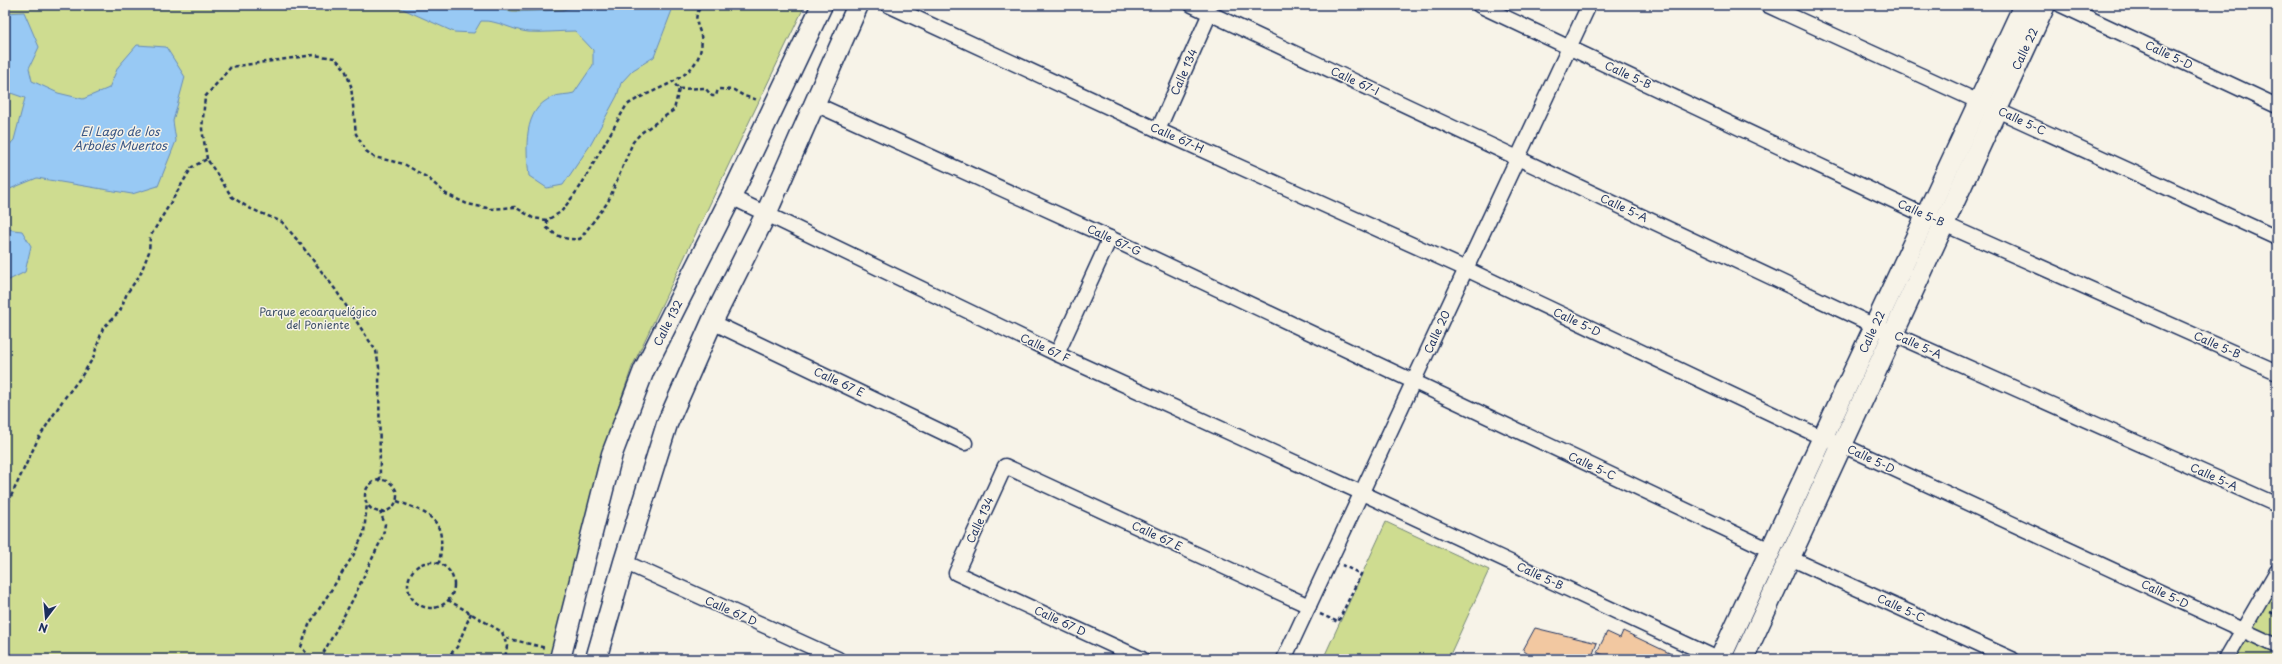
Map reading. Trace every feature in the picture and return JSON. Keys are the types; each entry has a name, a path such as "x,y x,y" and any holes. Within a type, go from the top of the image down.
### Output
{"street":[{"name":"Calle 132","path":"561,655 615,447 644,370 731,197 822,5"},
{"path":"596,659 624,562 667,424 712,322 766,214 813,103 858,5"},
{"name":"Calle 67-H","path":"888,5 1158,130 1466,269"},
{"name":"Calle 67-I","path":"1192,5 1518,158"},
{"name":"Calle 5-B","path":"1480,5 1926,216 2277,372"},
{"name":"Calle 20","path":"1284,659 1314,610 1362,493 1589,5"},
{"name":"Calle 5-C","path":"1767,5 2277,238"},
{"name":"Calle 22","path":"1719,659 2024,5"},
{"name":"Calle 22","path":"1743,659 2045,5"},
{"name":"Calle 5-D","path":"2061,5 2277,106"},
{"name":"Calle 134","path":"1158,130 1210,13"},
{"name":"Calle 67-G","path":"813,103 1110,238 1414,381"},
{"name":"Calle 5-A","path":"1518,158 1875,326 2277,505"},
{"name":"Calle 67 F","path":"731,197 1057,354 1362,493"},
{"path":"1057,354 1110,238"},
{"name":"Calle 5-D","path":"1466,269 1822,438 1842,445 2277,646"},
{"name":"Calle 67 E","path":"712,322 966,443"},
{"name":"Calle 5-C","path":"1414,381 1770,550"},
{"name":"Calle 134","path":"956,573 1005,466"},
{"name":"Calle 67 E","path":"1005,466 1314,610"},
{"name":"Calle 5-B","path":"1362,493 1719,659"},
{"name":"Calle 5-C","path":"1790,558 2012,659"},
{"name":"Calle 67 D","path":"624,562 838,659"},
{"path":"2226,659 2277,571"},
{"name":"Calle 67 D","path":"956,573 1142,659"}],"path":[{"path":"380,480 379,367 376,351 335,289 282,222 249,208 232,197 208,159 202,129 205,97 231,67 314,55 334,58 345,69 351,86 356,134 366,151 374,157 404,164 428,178 446,194 467,204 492,209 515,207 533,218 547,220 560,212 580,187 626,106 635,99 673,82 684,75 697,58 701,48 700,30 695,20 697,12 702,5"},
{"path":"673,82 679,89"},
{"path":"679,89 704,88 712,96 716,96 718,89 734,90 744,96 756,99"},
{"path":"547,220 547,228 564,240 580,239 608,202 634,142 641,133 674,110 679,89"},
{"path":"5,509 38,439 63,400 82,378 93,358 103,328 120,311 127,293 140,274 149,252 150,237 192,167 208,159"},
{"path":"367,503 370,508 380,512 390,509 396,501 397,491 394,486 385,480 375,481 367,488 364,533 354,554 309,625 301,647 309,656 319,659 352,601 383,536 385,524 380,512"},
{"path":"396,501 417,509 433,519 440,529 443,542 439,563"},
{"path":"424,563 439,563 451,572 454,579 454,587 448,600 435,607 427,607 420,604 410,593 408,586 412,572 424,563"},
{"path":"1314,610 1338,622 1360,574 1342,565"},
{"path":"448,600 502,632 506,638 505,659"},
{"path":"446,659 457,647 471,613"},
{"path":"506,638 561,655"},
{"path":"383,659 392,657 399,659"}],"green space":[{"name":"Parque ecoarquelógico del Poniente","path":"5,5 805,5 632,367 615,417 552,659 5,659"},
{"path":"1386,522 1489,570 1448,659 1323,659"},
{"path":"2277,580 2277,659 2235,659"}],"water":[{"path":"394,5 488,5 511,12 563,10 578,5 674,5 654,57 633,70 621,83 617,96 591,144 563,185 547,188 529,176 527,142 531,120 543,103 555,96 574,93 593,65 593,50 575,31 528,32 493,22 481,21 474,33 454,32"},
{"name":"El Lago de los Arboles Muertos","path":"24,12 39,47 29,68 32,81 58,93 83,99 109,88 118,67 137,45 166,47 185,77 173,121 176,141 158,186 132,194 37,178 5,191 5,150 14,140 25,98 5,91 5,13"},
{"path":"5,229 22,231 31,246 25,272 5,282"}],"building":[{"path":"1535,628 1597,643 1591,659 1534,659 1523,650"},
{"path":"1623,631 1682,659 1611,659 1597,652 1607,632 1620,638"}]}
